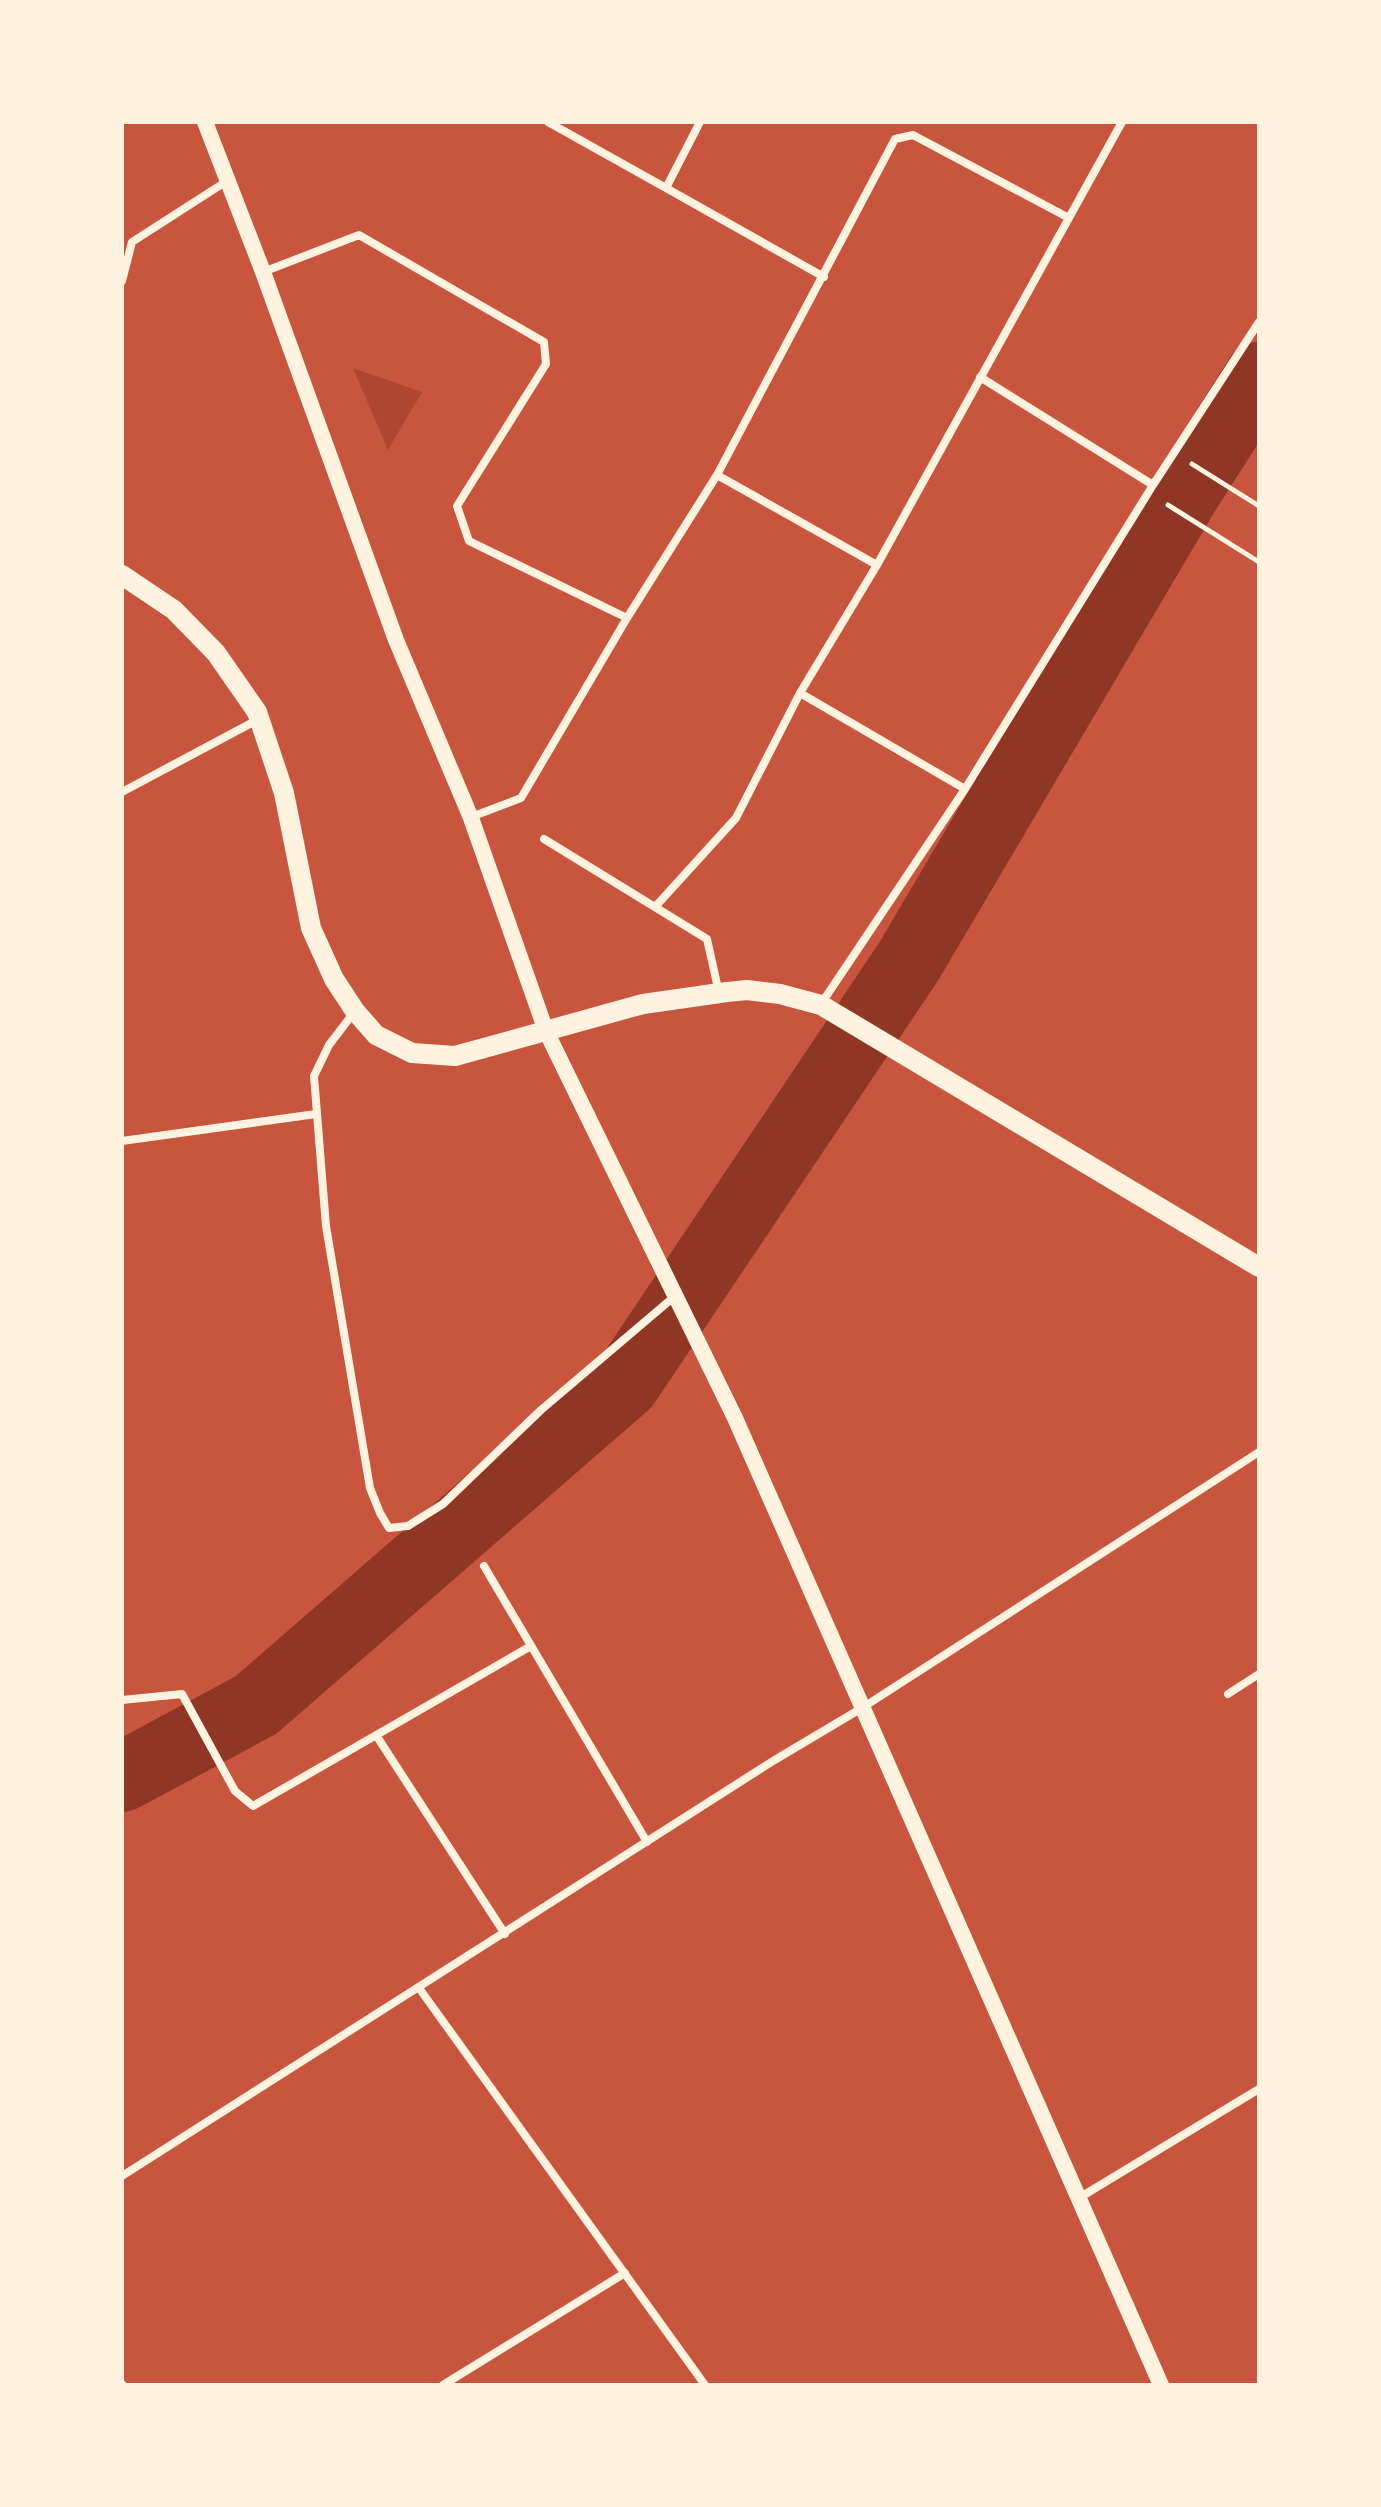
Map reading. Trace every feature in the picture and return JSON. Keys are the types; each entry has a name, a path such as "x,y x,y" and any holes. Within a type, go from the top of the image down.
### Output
{"main road":[{"path":"205,122 263,272 396,640 471,818 546,1031 735,1418 1161,2385"},
{"path":"122,575 174,610 216,653 257,712 284,793 311,928 334,979 376,1035 412,1053 455,1056 643,1004 747,990 780,994 821,1005 1259,1267"}],"street":[{"path":"548,122 824,277"},
{"path":"666,188 700,122"},
{"path":"655,907 736,818 800,693 877,565 1122,122"},
{"path":"471,818 521,798 627,618 717,475 895,139 913,135 1069,218"},
{"path":"122,281 132,242 227,181"},
{"path":"263,272 359,235 544,342 546,364 457,506 469,541 627,618"},
{"path":"821,1005 965,789 1151,489 1259,322"},
{"path":"980,377 1151,489"},
{"path":"717,475 877,565"},
{"path":"800,693 965,789"},
{"path":"122,792 260,719"},
{"path":"544,839 707,939 719,993"},
{"path":"355,1011 329,1045 314,1076 316,1114 326,1226 370,1488 389,1528 408,1526 443,1504 541,1410 617,1348 675,1295"},
{"path":"122,1141 316,1114"},
{"path":"122,2176 862,1708 1259,1452"},
{"path":"484,1566 647,1842"},
{"path":"122,1700 182,1694 235,1791 253,1806 531,1646"},
{"path":"1228,1694 1259,1674"},
{"path":"376,1735 505,1934"},
{"path":"419,1988 705,2385"},
{"path":"1078,2198 1259,2089"},
{"path":"443,2385 625,2273"}],"path":[{"path":"1174,453 1259,506"},
{"path":"1151,489 1259,562"}],"shaded area":[{"path":"353,368 422,392 388,450"}],"waterway":[{"path":"122,1777 256,1705 625,1384 909,961 1185,493 1259,377"}]}
